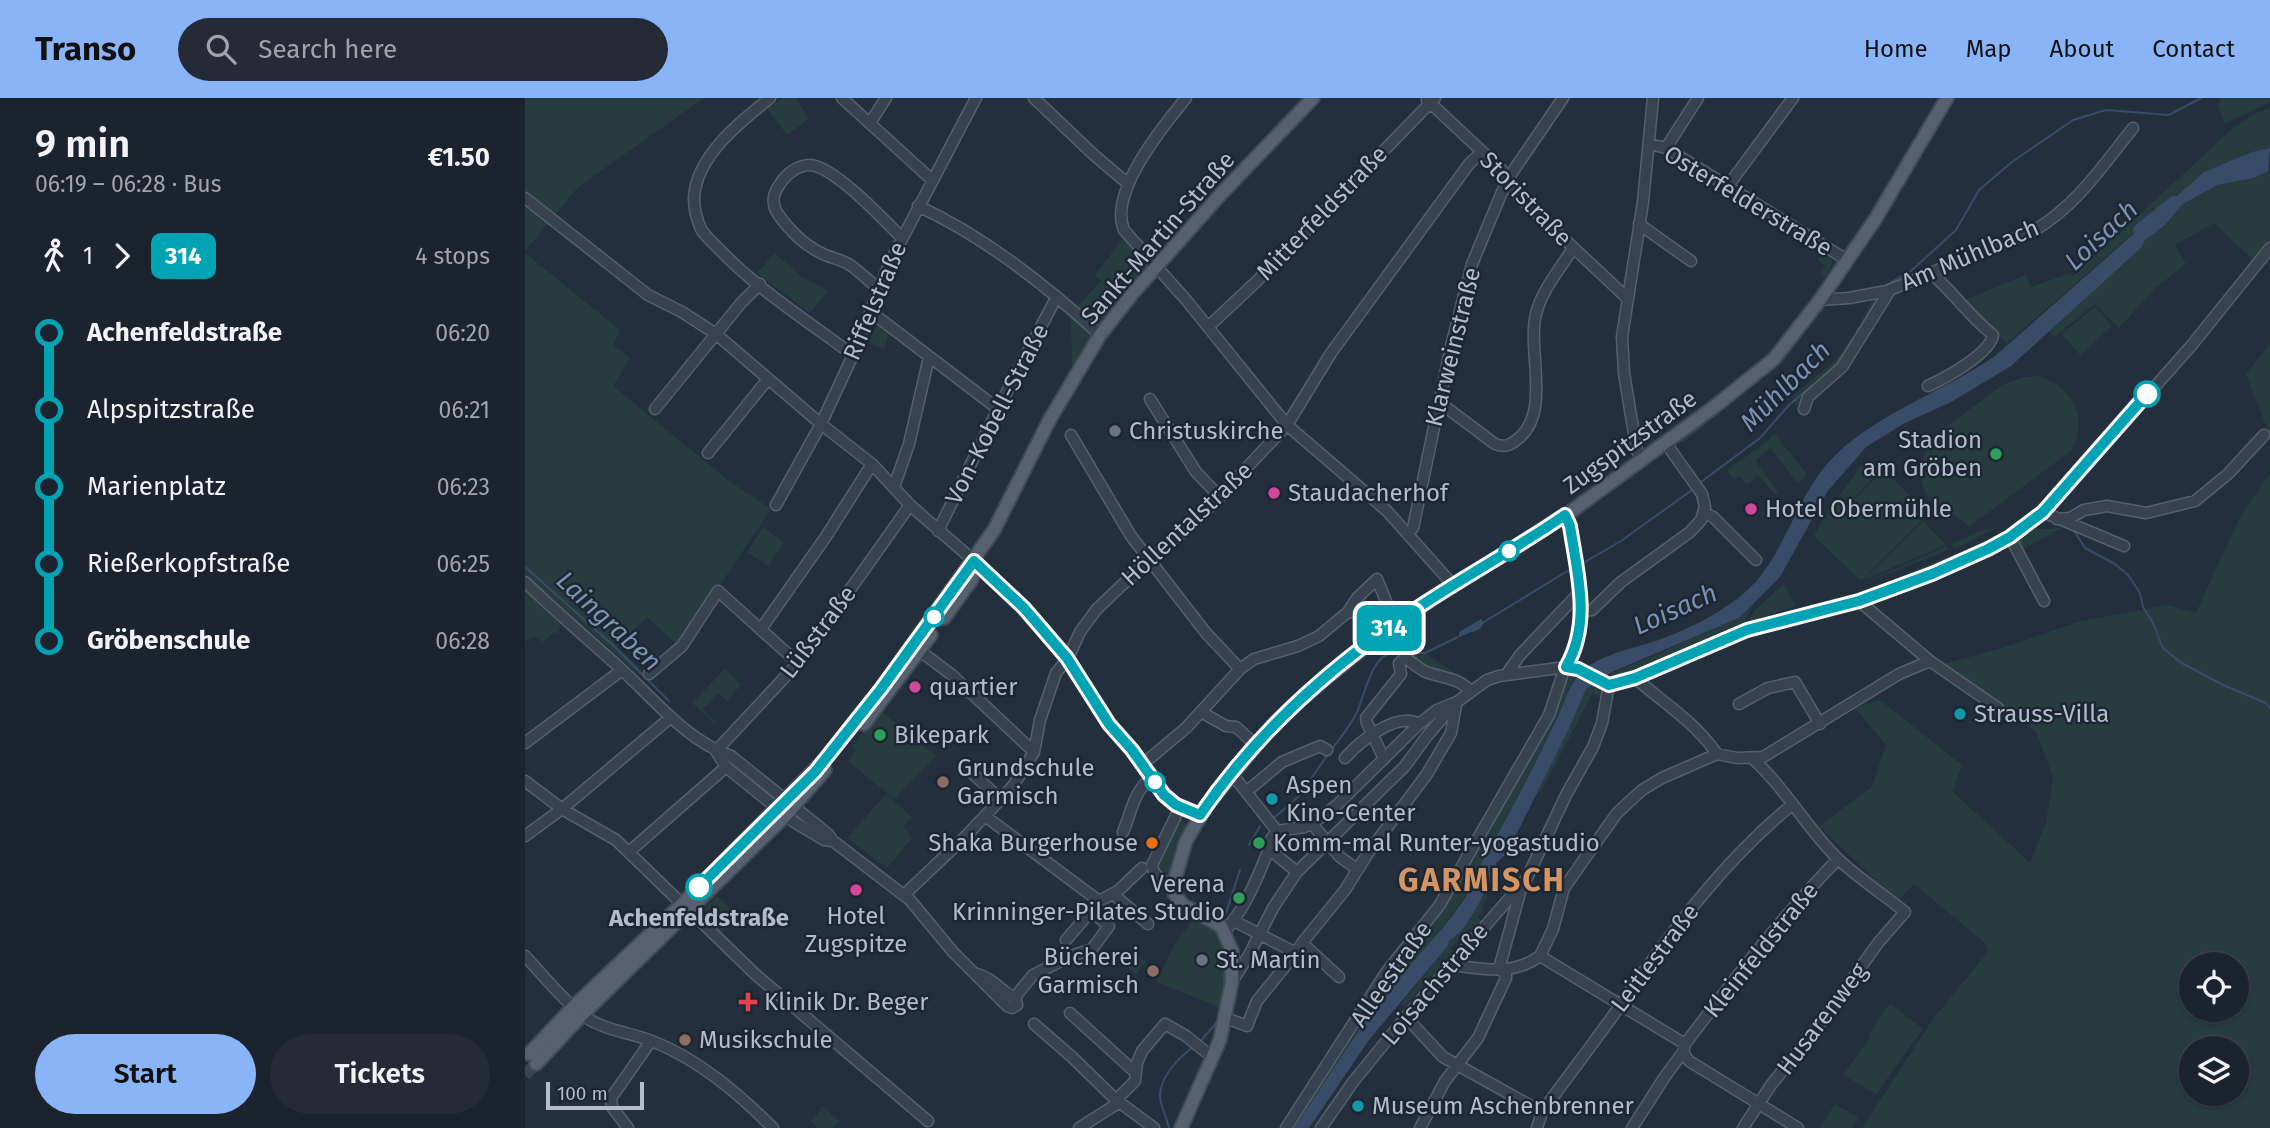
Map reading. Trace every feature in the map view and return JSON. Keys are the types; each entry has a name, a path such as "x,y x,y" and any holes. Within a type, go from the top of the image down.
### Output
{"main road":[{"name":"Sankt-Martin-Straße","path":"533,1059 578,1011 786,808 916,648 978,564 1050,419 1100,335 1156,266 1313,98"},
{"name":"Zugspitzstraße","path":"1174,885 1186,841 1200,815 1256,745 1300,699 1396,623 1565,515 1769,364 1820,300 1877,218 1947,98"},
{"path":"1174,885 1177,900 1217,924 1232,951 1232,981 1226,1018 1213,1058 1181,1128"}],"street":[{"path":"770,98 726,136 716,149 698,181 694,198 696,213 702,230 734,264 853,355"},
{"path":"842,98 932,180"},
{"path":"870,123 886,98"},
{"name":"Riffelstraße","path":"776,505 821,424 902,238 976,98"},
{"path":"1034,98 1127,183"},
{"path":"1186,98 1154,140 1127,183 1121,224 1287,425 1387,511 1453,585"},
{"name":"Klarweinstraße","path":"1408,533 1413,528 1464,291 1507,180 1563,98"},
{"path":"1643,459 1637,451 1624,373 1622,337 1639,224 1653,98"},
{"path":"1666,148 1698,98"},
{"path":"1727,187 1793,98"},
{"name":"Storistraße","path":"1430,100 1502,170 1511,189 1627,298"},
{"name":"Mitterfeldstraße","path":"1208,327 1257,281 1430,100"},
{"name":"Am Mühlbach","path":"1820,300 1849,298 1888,290 2035,230 2072,203 2133,128"},
{"name":"Osterfelderstraße","path":"1649,144 1666,148 1847,260"},
{"name":"Höllentalstraße","path":"904,895 1013,786 1034,752 1056,673 1096,610 1220,497 1287,425 1331,353 1375,291 1469,164 1482,152"},
{"path":"879,289 850,264 820,253 795,235 773,205 778,187 786,175 798,168 810,165 819,168 846,184 902,238"},
{"path":"525,198 648,295 682,312 716,334 872,464 910,505 1024,608 1067,658 1109,724 1143,764 1164,795 1180,807 1200,815"},
{"path":"918,206 972,234 1100,335"},
{"path":"1639,224 1691,261"},
{"path":"1232,981 1273,908 1297,872 1405,766 1427,736 1470,691 1486,680 1506,675 1566,667 1578,669 1609,685 1635,678 1747,630 1859,601 1957,564 2010,537 2043,512 2191,346 2270,247"},
{"path":"1439,402 1502,447 1523,435 1531,422 1535,406 1536,313 1573,248"},
{"path":"1929,386 1971,360 1989,345 1993,335 1979,324 1932,274"},
{"path":"655,409 760,284"},
{"name":"Am Mühlbach","path":"1804,409 1808,397 1842,367 1888,290"},
{"name":"Von-Kobell-Straße","path":"938,531 1056,298"},
{"path":"871,312 998,409"},
{"path":"894,487 909,444 929,357"},
{"path":"708,453 768,379"},
{"path":"1150,399 1196,472 1220,497"},
{"path":"1071,435 1101,487 1150,561 1206,633 1240,668"},
{"path":"2057,519 2070,518 2084,510 2107,506 2146,513 2195,501 2228,474 2264,435"},
{"path":"1565,515 1570,526 1583,611 1592,611 1621,582 1697,526 1704,513 1704,500 1697,486 1665,442"},
{"path":"761,629 825,538 872,464"},
{"name":"Lüßstraße","path":"716,751 798,663 910,505"},
{"path":"2043,512 2124,546"},
{"path":"1704,513 1713,517 1756,560"},
{"path":"2010,537 2043,601"},
{"path":"1143,764 1186,729 1240,668 1254,659 1298,646 1319,636 1348,611 1377,579 1396,623"},
{"path":"525,582 622,670 670,718 716,751 731,756 824,840 833,841 904,895 953,952 1007,1006 1016,1006 1015,997 1028,979 1071,956 1092,949 1108,930 1107,923 1091,911"},
{"path":"649,674 682,646 718,591 798,663"},
{"path":"1506,675 1520,655 1580,592"},
{"path":"1859,601 1930,661 1998,708"},
{"path":"1348,611 1359,612 1388,606"},
{"name":"Alleestraße","path":"1286,1128 1387,971 1439,906 1549,715 1566,667 1574,654 1583,611"},
{"path":"916,648 951,675 1034,752"},
{"path":"1384,759 1366,718 1401,674 1399,663 1405,658 1423,670 1456,680 1470,691"},
{"path":"1452,965 1474,969 1518,968 1540,956 1553,929 1564,888 1617,813 1642,790 1662,778 1717,754 1737,758 1763,757 1899,674 1930,661"},
{"path":"525,743 622,670"},
{"path":"1635,678 1697,727 1717,754"},
{"path":"1739,704 1768,688 1795,682 1820,724"},
{"name":"Loisachstraße","path":"1321,1128 1353,1082 1406,1017 1522,884 1536,862 1566,795 1593,747 1602,723 1609,685"},
{"path":"1232,774 1271,823 1304,827 1337,805 1419,724 1437,710 1457,702"},
{"path":"1226,1018 1247,1027 1257,1001 1345,890 1357,869 1427,774 1451,733 1457,702"},
{"path":"1201,712 1226,726 1235,727 1256,745"},
{"path":"525,836 562,809 670,718"},
{"path":"1345,758 1357,744 1373,734 1406,720 1419,724"},
{"path":"1246,792 1282,762 1320,746 1327,750"},
{"path":"716,751 726,767 786,808"},
{"path":"1753,759 1838,859"},
{"path":"630,851 726,767"},
{"path":"973,774 999,801"},
{"path":"1123,832 1136,794 1153,779"},
{"path":"525,781 562,809 606,833 630,851 755,974 928,1121"},
{"name":"Leitlestraße","path":"1537,1128 1542,1112 1621,1005 1669,934 1722,870 1749,842 1793,804"},
{"path":"1174,885 1163,882 1154,873 1152,865 1180,807"},
{"path":"985,816 1099,901"},
{"path":"1234,921 1254,887 1269,849 1271,823"},
{"path":"1312,824 1340,857 1357,869"},
{"path":"1269,849 1297,872"},
{"name":"Husarenweg","path":"1743,1128 1878,943 1905,912 1838,859"},
{"name":"Kleinfeldstraße","path":"1632,1128 1684,1048 1748,961 1838,859"},
{"path":"1066,940 1099,901 1112,894 1142,868"},
{"path":"1499,969 1522,884"},
{"path":"1112,894 1148,924"},
{"path":"1217,924 1234,921 1299,948 1339,978"},
{"path":"1540,956 1621,1005 1684,1048 1689,1061 1798,1128"},
{"path":"525,957 578,1011 606,1026 651,1041 685,1058 725,1083 773,1128"},
{"path":"1420,1128 1445,1081 1478,1038 1506,980 1506,974 1499,969"},
{"path":"1070,1013 1136,1073"},
{"path":"1406,1017 1443,1056 1542,1112"},
{"path":"1034,1024 1118,1101 1154,1128"},
{"path":"1079,1128 1118,1101 1135,1080 1142,1051 1165,1024 1197,1044 1213,1058"},
{"path":"628,1128 612,1107 611,1098 651,1041"}],"green space":[{"path":"525,98 704,98 578,187 525,251"},
{"path":"784,98 796,98 809,119 787,135 767,108"},
{"path":"2221,98 2270,98 2270,102 2225,124 2218,106"},
{"path":"2270,108 2270,148 2252,152 2204,172 2007,343 1983,322 1965,300 2025,275 2031,287 2070,273 2073,276 2231,130 2257,112"},
{"path":"2270,168 2270,241 2254,261 2214,223 2175,245 2186,264 2154,289 2119,328 2095,304 2054,337 2049,331 2143,246 2144,241 2164,226 2183,204 2217,185 2254,178"},
{"path":"1125,236 1151,263 1098,330 1076,308 1101,281 1095,275"},
{"path":"1823,252 1832,260 1831,268 1825,277 1820,274 1825,266 1817,260"},
{"path":"525,253 620,330 613,345 630,358 613,386 729,481 771,509 679,646 647,617 617,647 645,673 642,677 561,605 641,680 638,683 525,579"},
{"path":"775,253 801,276 828,291 810,313 757,273"},
{"path":"1873,298 1884,298 1846,358 1796,406 1791,397 1836,360 1859,326"},
{"path":"2095,306 2112,326 2080,355 2062,334"},
{"path":"1071,314 1096,334 1072,372"},
{"path":"881,324 890,330 884,349 868,342 877,325"},
{"path":"2270,344 2270,436 2246,374"},
{"name":"Stadion am Gröben","path":"2040,376 2061,388 2075,406 2078,427 2071,451 1969,527 1934,504 1924,490 1921,474 1927,450 1923,444 2004,384 2024,377"},
{"path":"1732,403 1683,443 1680,441"},
{"path":"1774,433 1807,474 1798,484 1771,448 1755,460 1778,492 1775,494 1758,475 1747,485 1739,476 1734,479 1727,470 1768,441"},
{"path":"1862,465 1872,472 1883,468 1822,532 1884,470 1928,514 1861,581 1814,536 1827,512"},
{"path":"2270,473 2270,1128 1862,1128 1933,1019 1988,952 1985,943 1914,884 1897,901 1819,826 1872,787 1886,745 1855,708 1880,700 1962,765 1952,791 2030,863 2046,822 2053,777 2036,732 1943,664 2002,648 2081,621 2168,605 2196,613 2239,519"},
{"path":"1923,521 1946,545 1863,580"},
{"path":"763,527 784,542 768,566 747,552"},
{"path":"1996,528 1954,549 1951,544 1985,529"},
{"path":"2061,528 2024,549 2017,540 2034,529"},
{"path":"1947,546 1948,550 1859,585"},
{"path":"1951,555 1952,558 1883,585 1883,584"},
{"path":"1784,584 1795,606 1749,622 1754,611"},
{"path":"525,591 561,625 558,633 555,632 542,642 534,636 525,642"},
{"path":"1756,601 1743,624 1724,630 1632,674 1609,675 1739,618"},
{"path":"1410,626 1418,641 1386,650 1383,646 1372,647"},
{"path":"1409,651 1415,654 1425,653 1456,674 1452,678 1426,669 1407,655"},
{"path":"725,669 741,685 727,701 718,693 703,709 715,724 692,703"},
{"path":"1569,674 1577,676 1570,685 1559,714 1470,890 1424,952 1387,995 1382,990 1383,984 1440,910 1487,837 1542,737"},
{"path":"1594,685 1602,692 1604,700 1592,694 1541,792 1538,791 1586,689"},
{"path":"881,711 936,756 894,799 848,761 856,750 852,746"},
{"path":"886,794 912,817 903,827 912,838 887,868 847,838"},
{"path":"1180,819 1185,825 1170,877 1154,868"},
{"path":"1484,894 1488,896 1478,918 1483,923 1475,931 1470,928 1450,949 1457,954 1438,975 1431,975 1405,1006 1401,1004 1450,940 1456,937"},
{"path":"717,896 738,916 721,934 700,913"},
{"path":"1193,920 1216,931 1223,939 1225,968 1219,1007 1156,982 1175,943"},
{"path":"1135,954 1146,962 1136,975 1127,967"},
{"path":"1379,994 1384,998 1294,1128 1288,1128"},
{"path":"1890,1003 1923,1029 1876,1094 1843,1075 1871,1036 1869,1034"},
{"path":"1835,1104 1858,1117 1852,1128 1820,1128"},
{"path":"822,1106 839,1121 832,1128 818,1128 811,1121 821,1110 828,1116 820,1108"}],"water":[{"path":"2270,148 2268,171 2254,178 2217,185 2183,204 2164,226 2144,241 2143,246 2011,366 1951,402 1903,424 1866,447 1827,492 1780,577 1739,618 1612,672 1586,689 1520,827 1504,856 1496,863 1496,869 1464,928 1450,940 1369,1040 1309,1128 1294,1128 1369,1018 1447,923 1468,893 1479,867 1541,752 1569,689 1578,676 1596,661 1685,630 1737,599 1753,585 1765,569 1815,480 1844,447 1885,418 1995,356 2204,172 2252,152"},
{"path":"1481,619 1484,623 1480,629 1459,637 1459,632"}],"waterway":[{"name":"Mühlbach","path":"1883,287 1912,270 1956,230 1979,190 2012,162 2073,120 2106,110 2169,115 2201,98"},
{"name":"Loisach","path":"2139,230 2174,202"},
{"name":"Mühlbach","path":"1857,335 1877,299"},
{"name":"Mühlbach","path":"1701,482 1760,438 1789,405 1836,366 1844,354"},
{"name":"Mühlbach","path":"1583,563 1621,541 1692,490"},
{"path":"2073,529 2085,548 2115,564 2128,575 2140,593 2143,607 2163,648 2180,662 2223,685 2266,703 2270,708"},
{"name":"Laingraben","path":"525,567 615,647 669,701"},
{"name":"Mühlbach","path":"1484,622 1569,570"},
{"name":"Mühlbach","path":"1404,649 1425,653 1458,637"},
{"name":"Mühlbach","path":"1332,749 1355,717 1377,664 1383,657 1403,649"},
{"name":"Mühlbach","path":"1275,817 1298,797 1329,753"},
{"name":"Mühlbach","path":"1249,845 1260,826"},
{"name":"Mühlbach","path":"1226,913 1240,870"},
{"name":"Mühlbach","path":"1224,988 1225,954"},
{"name":"Mühlbach","path":"1199,1043 1218,1021"},
{"name":"Mühlbach","path":"1169,1128 1160,1100 1163,1081 1194,1046"}],"tunnel":[{"path":"525,1075 536,1064"}],"bus line":[{"name":"314","path":"699,887 815,772 881,689 974,561 1024,608 1067,658 1109,724 1143,764 1164,795 1176,805 1200,815 1266,732 1324,680 1423,604 1565,515 1570,526 1583,611 1574,654 1566,667 1578,669 1609,685 1635,678 1747,630 1859,601 1932,574 1988,549 2010,537 2043,512 2147,394"}],"place":[{"name":"Christuskirche","path":"1115,431"},
{"name":"Stadion am Gröben","path":"1996,454"},
{"name":"Staudacherhof","path":"1274,493"},
{"name":"Hotel Obermühle","path":"1751,509"},
{"name":"quartier","path":"915,687"},
{"name":"Strauss-Villa","path":"1960,714"},
{"name":"Bikepark","path":"880,735"},
{"name":"Grundschule Garmisch","path":"943,782"},
{"name":"Aspen Kino-Center","path":"1272,799"},
{"name":"Shaka Burgerhouse","path":"1152,843"},
{"name":"Komm-mal Runter-yogastudio","path":"1259,843"},
{"name":"Achenfeldstraße","path":"699,887"},
{"name":"Hotel Zugspitze","path":"856,890"},
{"name":"Verena Krinninger-Pilates Studio","path":"1239,898"},
{"name":"St. Martin","path":"1202,960"},
{"name":"Bücherei Garmisch","path":"1153,971"},
{"name":"Klinik Dr. Beger","path":"748,1002"},
{"name":"Musikschule","path":"685,1040"},
{"name":"Museum Aschenbrenner","path":"1358,1106"}],"district":[{"name":"GARMISCH","path":"1482,880"}]}
